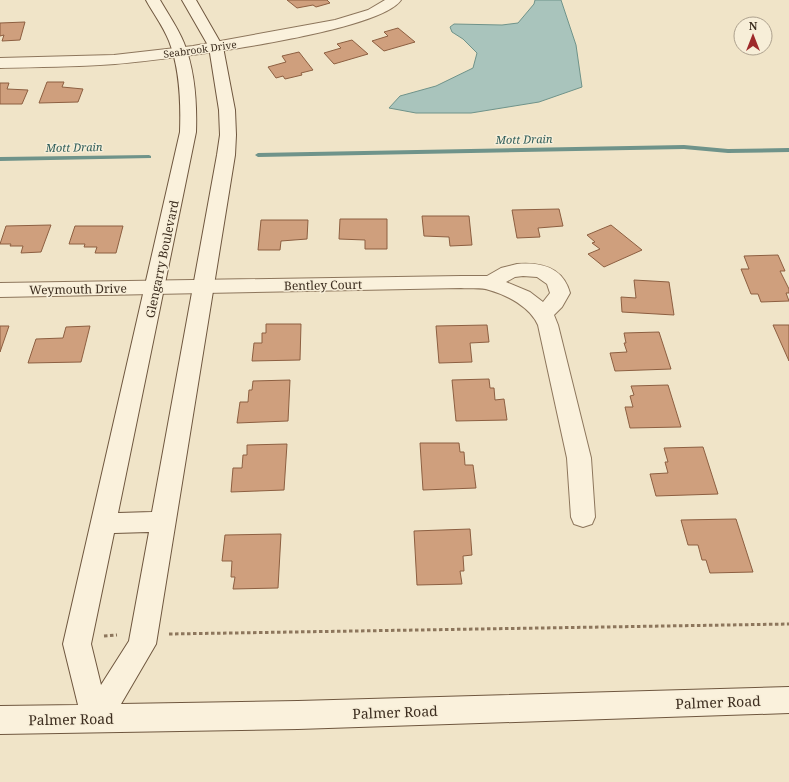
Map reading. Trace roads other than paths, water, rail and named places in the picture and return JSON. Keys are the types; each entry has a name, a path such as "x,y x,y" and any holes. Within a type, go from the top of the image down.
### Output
{"street":[{"name":"Glengarry Boulevard","path":"96,719 77,644 156,288 188,132 189,108 180,52 177,43 153,0"},
{"path":"96,719 142,644 226,155 228,135 227,110 216,47 189,0"},
{"name":"Seabrook Drive","path":"0,63 89,61 130,58 216,47 247,42 353,19 381,9 394,0"},
{"path":"491,283 509,272 522,270 546,274 558,283 560,293 555,302 543,313 548,325 579,458 583,517"},
{"name":"Bentley Court","path":"156,288 462,282 491,283 523,297 543,313"},
{"name":"Weymouth Drive","path":"0,290 156,288"},
{"path":"104,523 163,522"},
{"name":"Palmer Road","path":"0,720 298,716 789,700"}],"water":[{"path":"535,0 561,0 576,45 582,87 539,102 471,113 416,113 389,108 400,96 436,86 473,68 477,53 463,39 452,32 450,27 454,24 502,25 518,23 534,4"}],"waterway":[{"name":"Mott Drain","path":"258,155 684,147 728,151 789,150"},
{"name":"Mott Drain","path":"0,159 149,157"}]}
